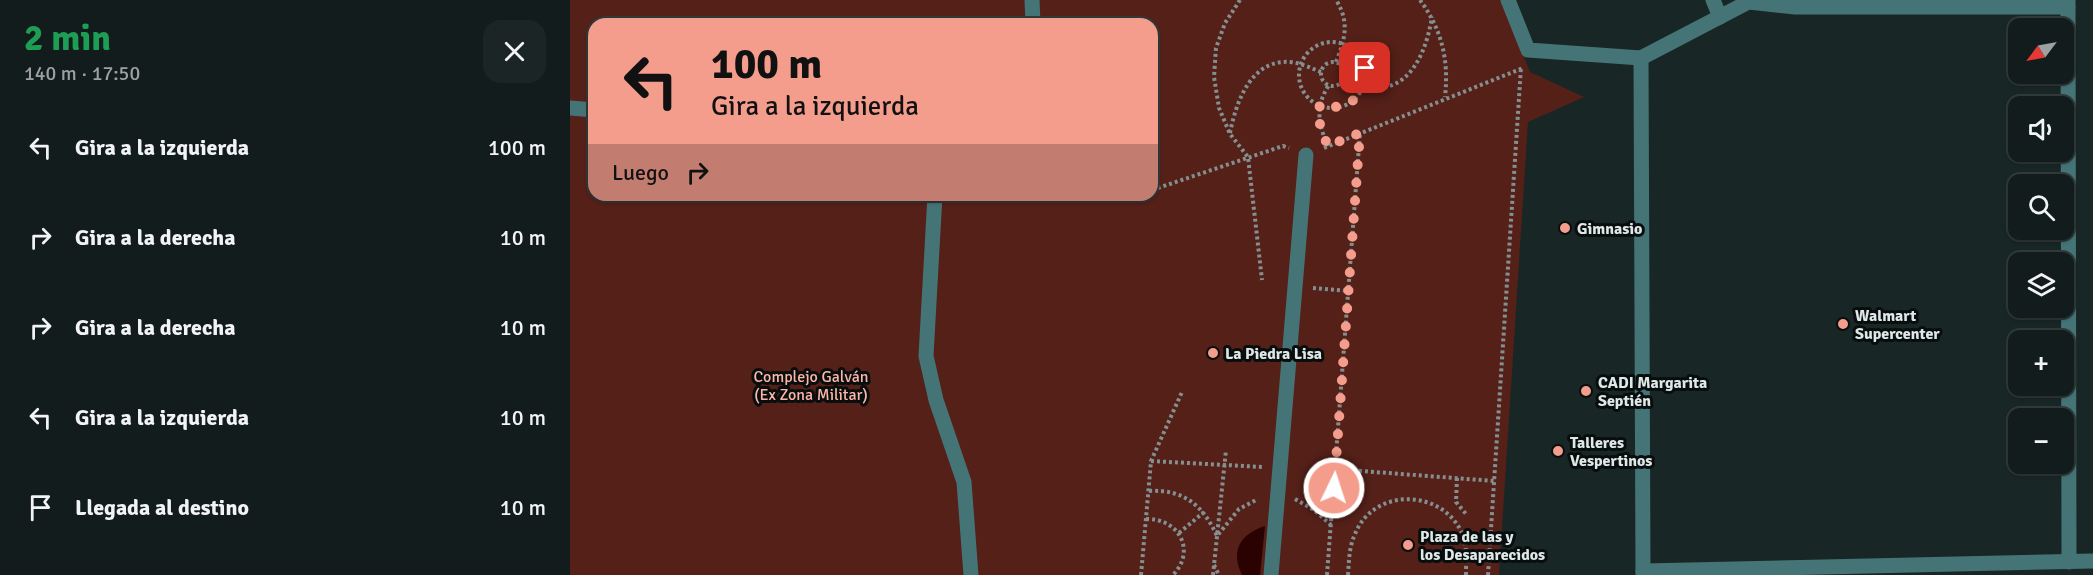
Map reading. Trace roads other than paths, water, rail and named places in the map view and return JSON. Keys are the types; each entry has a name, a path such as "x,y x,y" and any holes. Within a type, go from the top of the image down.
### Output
{"street":[{"path":"1032,0 1033,18"},
{"path":"1508,0 1528,50 1641,58 1751,1 1796,7 2068,4 2068,562"},
{"path":"1713,0 1720,17"},
{"path":"1641,58 1643,573 1801,571 2093,561"},
{"path":"570,108 588,110"},
{"path":"1270,575 1306,155"},
{"path":"935,201 926,356 936,400 964,482 971,575"}],"place":[{"name":"Gimnasio","path":"1565,228"},
{"name":"Walmart Supercenter","path":"1843,324"},
{"name":"La Piedra Lisa","path":"1213,353"},
{"name":"CADI Margarita Septién","path":"1586,391"},
{"name":"Talleres Vespertinos","path":"1558,451"},
{"name":"Plaza de las y los Desaparecidos","path":"1408,545"}],"park label":[{"name":"Complejo Galván (Ex Zona Militar)","path":"811,385"}]}
